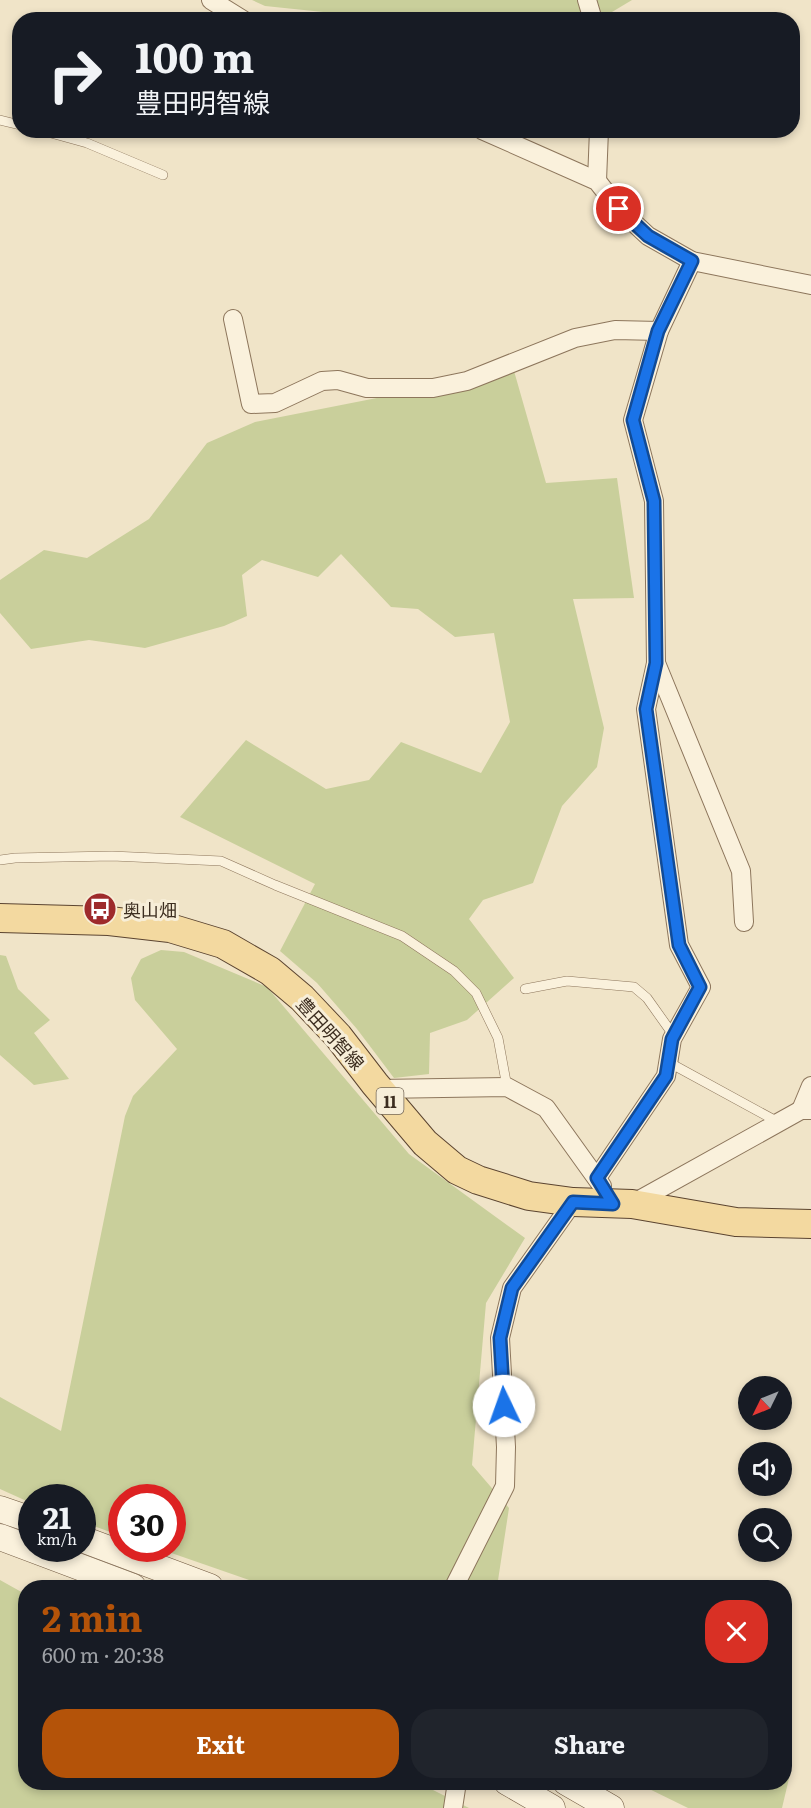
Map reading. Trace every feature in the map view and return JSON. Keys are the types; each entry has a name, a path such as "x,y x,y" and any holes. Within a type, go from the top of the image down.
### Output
{"main road":[{"name":"豊田明智線","path":"0,918 109,921 170,927 224,944 270,971 302,998 338,1036 425,1143 457,1170 478,1180 514,1192 573,1202 623,1204 736,1222 811,1224"}],"street":[{"path":"210,0 230,12"},
{"path":"500,138 597,181 619,209 648,236 692,261 811,285"},
{"path":"597,181 599,138"},
{"path":"597,1178 666,1076 674,1036 700,987 679,945 646,709 656,663 654,501 633,420 658,331 692,261"},
{"path":"233,319 250,404 275,403 322,381 338,380 367,388 433,388 467,381 575,339 615,330 658,331"},
{"path":"656,663 741,871 744,922"},
{"path":"380,1089 507,1087 546,1108 597,1178 623,1204 778,1122 806,1110 811,1086"},
{"path":"458,1580 505,1486 506,1448 500,1338 512,1288 573,1202"},
{"path":"0,1509 18,1515"},
{"path":"0,1537 115,1580"},
{"path":"96,1544 191,1580"},
{"path":"453,1808 456,1790"},
{"path":"521,1790 552,1808"},
{"path":"580,1790 611,1808"}],"lane":[{"path":"69,138 87,143 163,175"},
{"path":"0,860 112,856 221,861 402,936 453,971 476,993 498,1038 507,1087"},
{"path":"525,989 567,981 634,987 647,998 674,1036"},
{"path":"668,1062 778,1122"}],"green space":[{"path":"252,0 632,0 612,12 323,12 265,6"},
{"path":"514,371 546,483 617,478 634,598 573,599 604,728 597,767 562,806 533,883 483,900 469,919 514,978 467,1020 430,1033 429,1074 394,1078 357,1029 317,983 280,951 315,884 180,817 246,740 326,789 369,780 401,742 481,773 510,722 494,633 455,637 418,609 391,607 341,554 318,577 262,560 242,575 247,616 224,626 145,648 89,640 31,649 0,613 0,580 44,550 87,558 149,519 207,443 255,422"},
{"path":"161,950 184,952 267,987 409,1154 525,1238 486,1303 472,1465 509,1508 498,1580 249,1580 186,1558 186,1484 108,1484 108,1531 96,1527 96,1484 18,1484 18,1497 0,1489 0,1397 61,1431 125,1116 133,1096 177,1049 135,1000 131,978 141,959"},
{"path":"0,955 6,956 18,989 50,1020 34,1033 69,1079 34,1085 0,1055"},
{"path":"0,1580 18,1590 18,1790 433,1790 469,1808 0,1808"},
{"path":"651,1790 786,1790 782,1808 688,1808"}],"place":[{"name":"奥山畑","path":"100,909"}],"route":[{"path":"504,1406 500,1338 512,1288 573,1202 613,1204 597,1178 666,1076 672,1039 700,987 679,945 646,709 656,663 654,501 633,420 658,331 692,261 648,236 619,209"}]}
